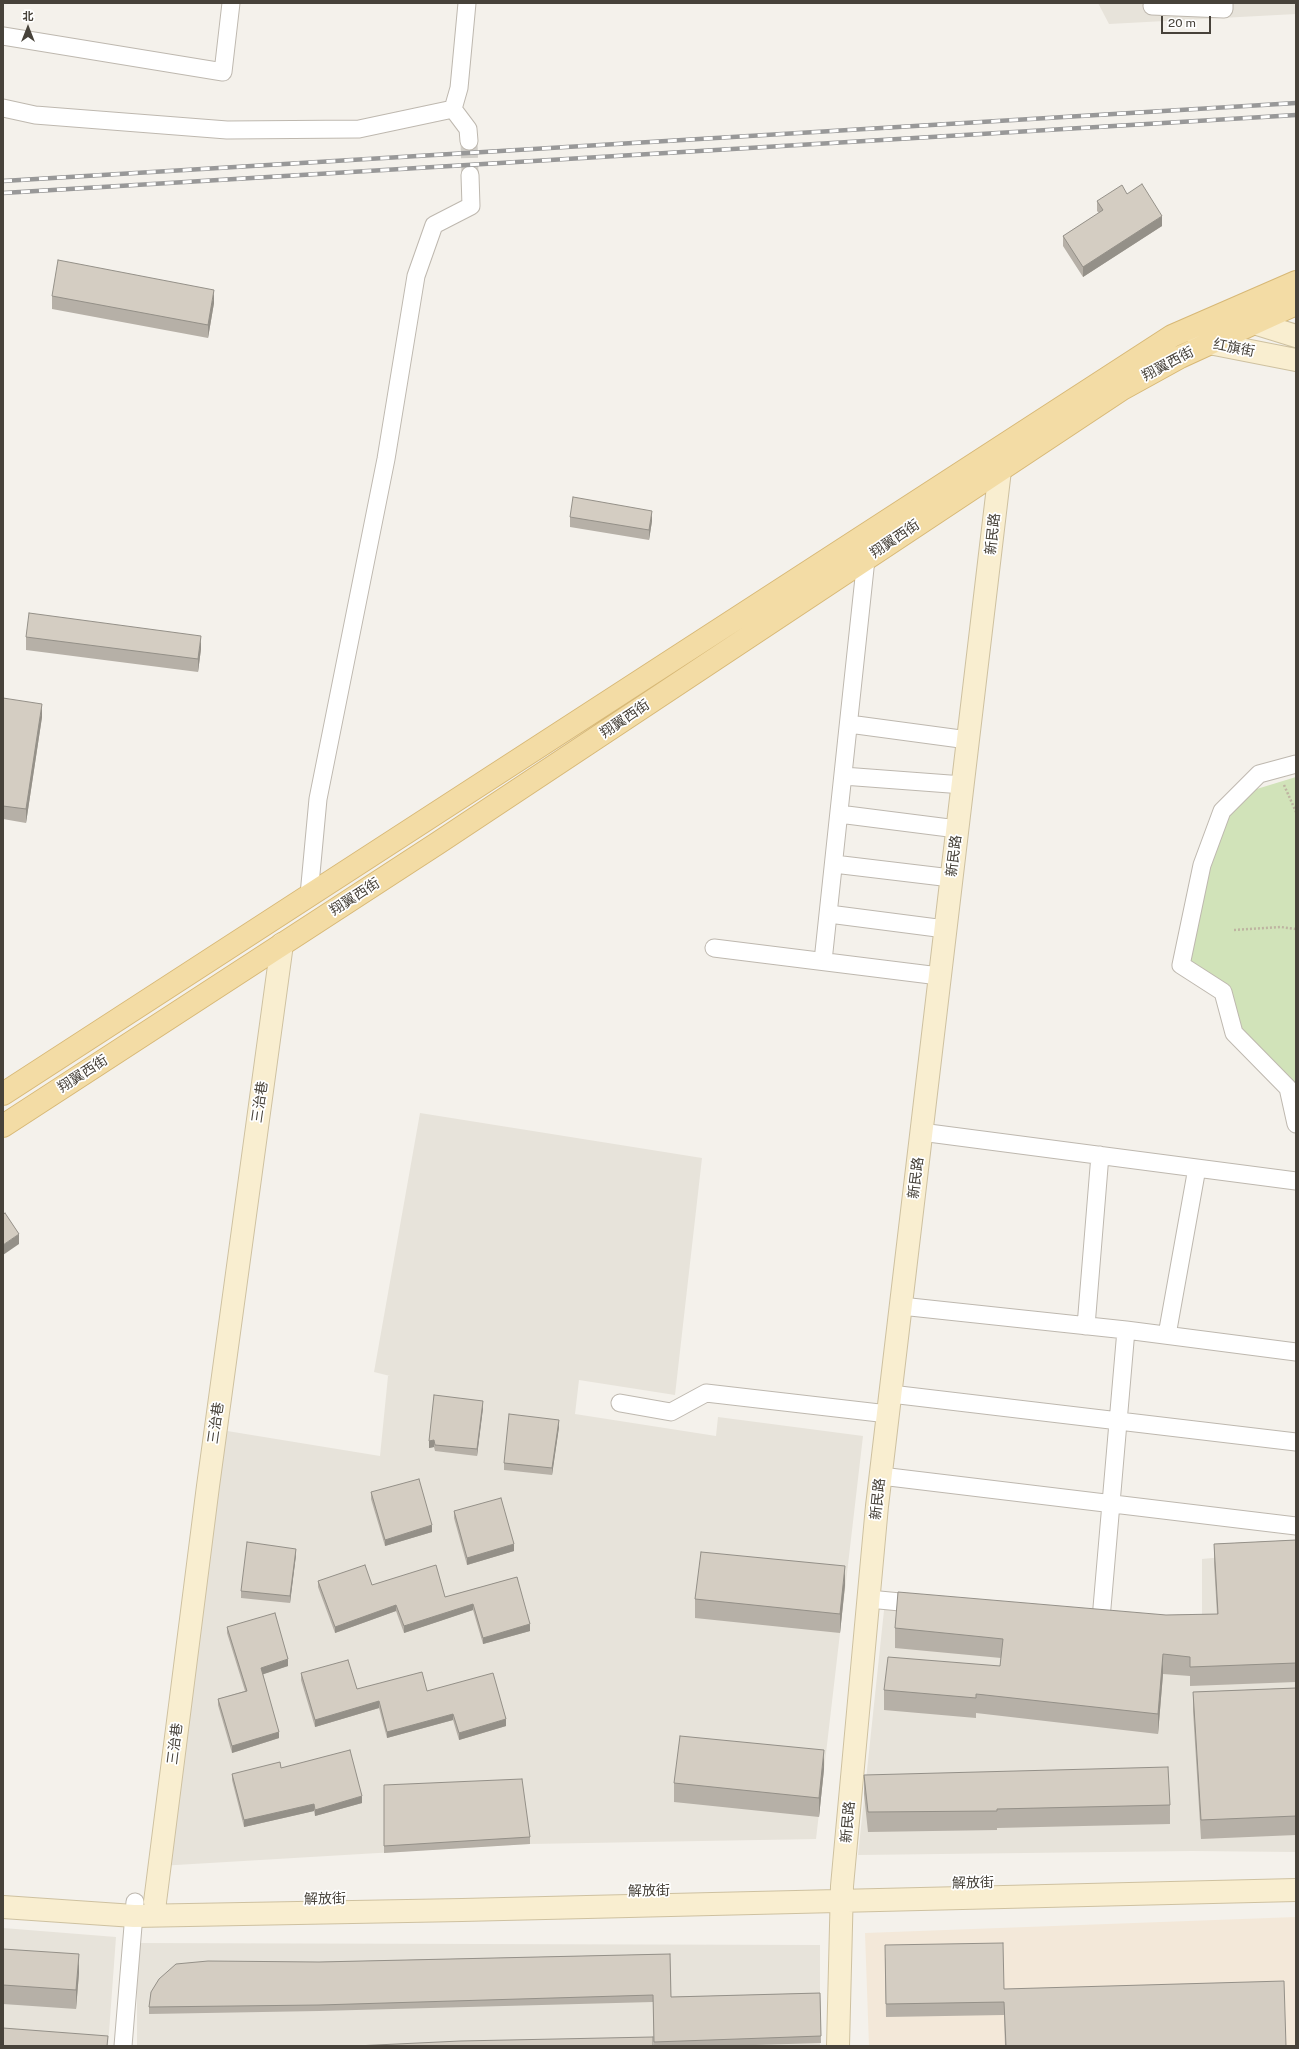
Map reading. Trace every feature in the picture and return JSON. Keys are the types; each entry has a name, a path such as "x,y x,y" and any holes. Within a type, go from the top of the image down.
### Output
{"main road":[{"name":"翔翼西街","path":"3,1094 1172,336 1296,282"},
{"name":"翔翼西街","path":"3,1126 282,944 1122,389 1180,357 1296,304"}],"street":[{"path":"3,36 223,72 231,3"},
{"path":"453,109 459,88 467,3"},
{"path":"1152,6 1224,9 1224,3"},
{"path":"3,108 35,115 227,130 359,129 453,109"},
{"path":"453,109 468,129 469,141"},
{"path":"309,895 318,799 386,459 416,276 434,225 471,206 470,175"},
{"name":"红旗街","path":"1239,307 1254,323 1296,336"},
{"name":"红旗街","path":"1172,336 1296,360"},
{"name":"新民路","path":"838,2046 842,1894 881,1476 1000,470"},
{"path":"824,961 866,559"},
{"path":"849,724 968,740"},
{"path":"1296,764 1259,774 1222,811 1202,865 1181,965 1223,992 1234,1033 1288,1088 1296,1124"},
{"path":"843,776 963,785"},
{"path":"839,814 957,829"},
{"path":"834,864 951,878"},
{"path":"828,914 945,929"},
{"name":"三治巷","path":"141,1906 208,1486 282,944"},
{"path":"714,948 939,976"},
{"path":"921,1132 1296,1181"},
{"path":"1086,1326 1100,1155"},
{"path":"1167,1335 1197,1168"},
{"path":"901,1306 1126,1330 1296,1352"},
{"path":"1100,1619 1126,1330"},
{"path":"620,1403 671,1412 706,1393 889,1404 1118,1421 1296,1442"},
{"path":"881,1476 1296,1526"},
{"path":"869,1599 939,1605"},
{"name":"解放街","path":"3,1894 141,1906 842,1894 1296,1875"},
{"path":"842,1894 1296,1890"},
{"path":"3,1907 141,1906 123,2046"}],"path":[{"path":"1276,769 1296,810"},
{"path":"1234,930 1281,927 1296,929"}],"shaded area":[{"path":"1098,3 1296,3 1296,14 1109,24"},
{"path":"420,1113 702,1158 675,1395 579,1380 575,1414 716,1436 718,1417 863,1436 816,1839 530,1844 159,1866 215,1429 380,1456 388,1376 390,1376 374,1372"},
{"path":"1296,1550 1296,1852 1192,1851 858,1855 885,1601 1202,1628 1202,1559"},
{"path":"1296,1917 1296,2046 869,2046 865,1933"},
{"path":"3,1928 116,1937 108,2046 3,2046"},
{"path":"137,1943 820,1945 820,2046 137,2046"}],"green space":[{"path":"1296,777 1296,1124 1289,1089 1230,1028 1222,984 1181,965 1202,865 1237,795"}],"building":[{"path":"1142,184 1162,216 1083,267 1063,236 1103,210 1097,201 1122,185 1127,194"},
{"path":"58,260 214,290 208,325 52,296"},
{"path":"573,497 652,511 649,530 570,517"},
{"path":"29,613 201,636 198,659 26,637"},
{"path":"3,698 42,704 26,809 3,806"},
{"path":"5,1213 19,1234 3,1245 3,1215"},
{"path":"434,1395 483,1401 477,1449 435,1445 434,1440 429,1441"},
{"path":"509,1414 559,1420 552,1468 504,1463"},
{"path":"419,1479 432,1525 385,1540 371,1492"},
{"path":"501,1498 514,1544 467,1558 454,1511"},
{"path":"1296,1540 1296,1663 1190,1667 1190,1657 1163,1654 1158,1714 976,1694 976,1698 884,1690 888,1657 1000,1666 1003,1639 895,1628 898,1592 1166,1615 1218,1614 1214,1544"},
{"path":"247,1542 296,1549 290,1596 241,1591"},
{"path":"701,1552 845,1566 840,1614 695,1599"},
{"path":"365,1565 372,1585 436,1565 445,1597 517,1577 530,1624 483,1638 473,1604 404,1626 396,1605 335,1627 318,1581"},
{"path":"275,1613 288,1659 261,1668 279,1732 232,1746 218,1699 247,1691 227,1627"},
{"path":"348,1660 357,1689 422,1672 427,1691 493,1673 506,1719 459,1733 453,1714 387,1732 379,1701 315,1720 301,1673"},
{"path":"1296,1688 1296,1816 1201,1820 1193,1692"},
{"path":"680,1736 824,1750 819,1798 674,1783"},
{"path":"350,1750 362,1796 315,1810 314,1804 244,1820 232,1774 280,1762 281,1768"},
{"path":"1168,1767 1170,1805 997,1809 997,1811 868,1812 864,1775"},
{"path":"522,1779 530,1837 384,1846 384,1785"},
{"path":"1003,1943 1004,1989 1284,1981 1286,2046 1006,2046 1004,2002 886,2004 885,1945"},
{"path":"3,1949 79,1954 76,1990 3,1985"},
{"path":"670,1954 671,1997 820,1993 821,2036 654,2042 653,1995 319,2005 149,2007 151,1992 159,1979 176,1964 208,1961 319,1962"},
{"path":"3,2028 108,2036 107,2046 3,2046"},
{"path":"653,2037 653,2046 355,2046 460,2041"}],"tunnel":[{"path":"469,141 470,175"}],"railway":[{"path":"3,181 1296,103"},
{"path":"3,193 1296,115"}]}
